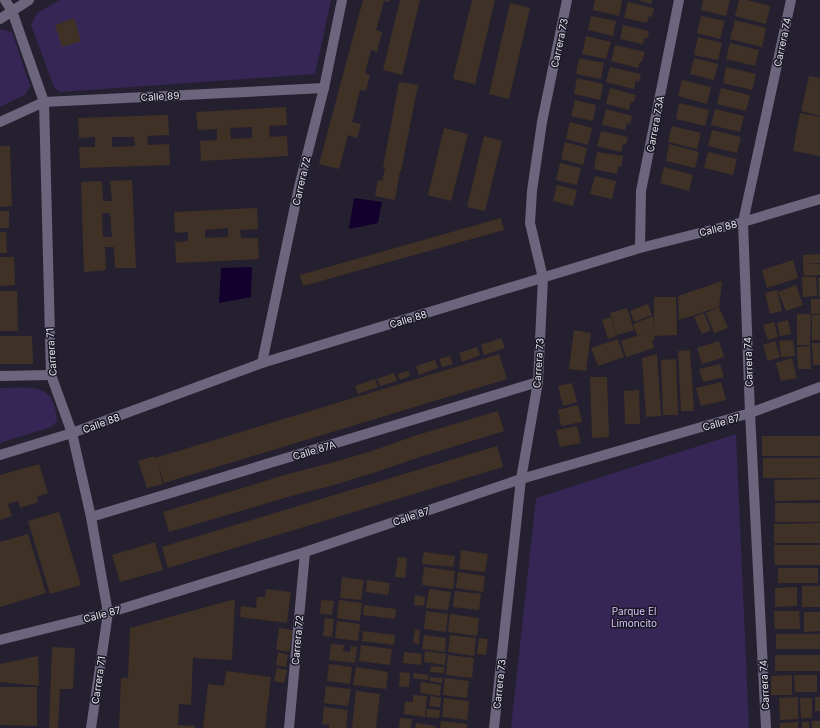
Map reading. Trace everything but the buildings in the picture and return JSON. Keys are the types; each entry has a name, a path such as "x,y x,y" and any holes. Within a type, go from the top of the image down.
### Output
{"street":[{"name":"Carrera 71","path":"5,0 12,11 44,102 51,375 72,433 91,517 108,613 91,728"},
{"path":"0,19 29,0"},
{"name":"Carrera 72","path":"262,363 299,187 324,88 342,0"},
{"name":"Carrera 73","path":"494,728 521,479 538,382 543,278 530,223 532,191 542,122 567,0"},
{"name":"Carrera 73A","path":"640,248 641,191 679,0"},
{"name":"Carrera 74","path":"766,728 750,413 743,222 791,0"},
{"name":"Calle 89","path":"0,122 44,102 324,88"},
{"name":"Calle 88","path":"0,455 72,433 262,363 640,248 743,222 820,199"},
{"path":"0,376 51,375"},
{"name":"Calle 87A","path":"91,517 538,382"},
{"name":"Calle 87","path":"0,640 108,613 305,552 521,479 750,413 820,387"},
{"name":"Carrera 72","path":"289,728 305,552"}],"green space":[{"path":"60,0 331,0 315,74 60,92 54,87 31,25 37,13"},
{"path":"0,30 12,32 30,86 26,94 0,107"},
{"path":"0,388 31,388 46,393 51,399 55,408 57,421 51,427 0,443"},
{"name":"Parque El Limoncito","path":"736,434 749,728 511,728 536,498"}],"shaded area":[{"path":"354,198 382,202 378,223 349,229"},
{"path":"252,267 251,297 219,303 221,268"}]}
